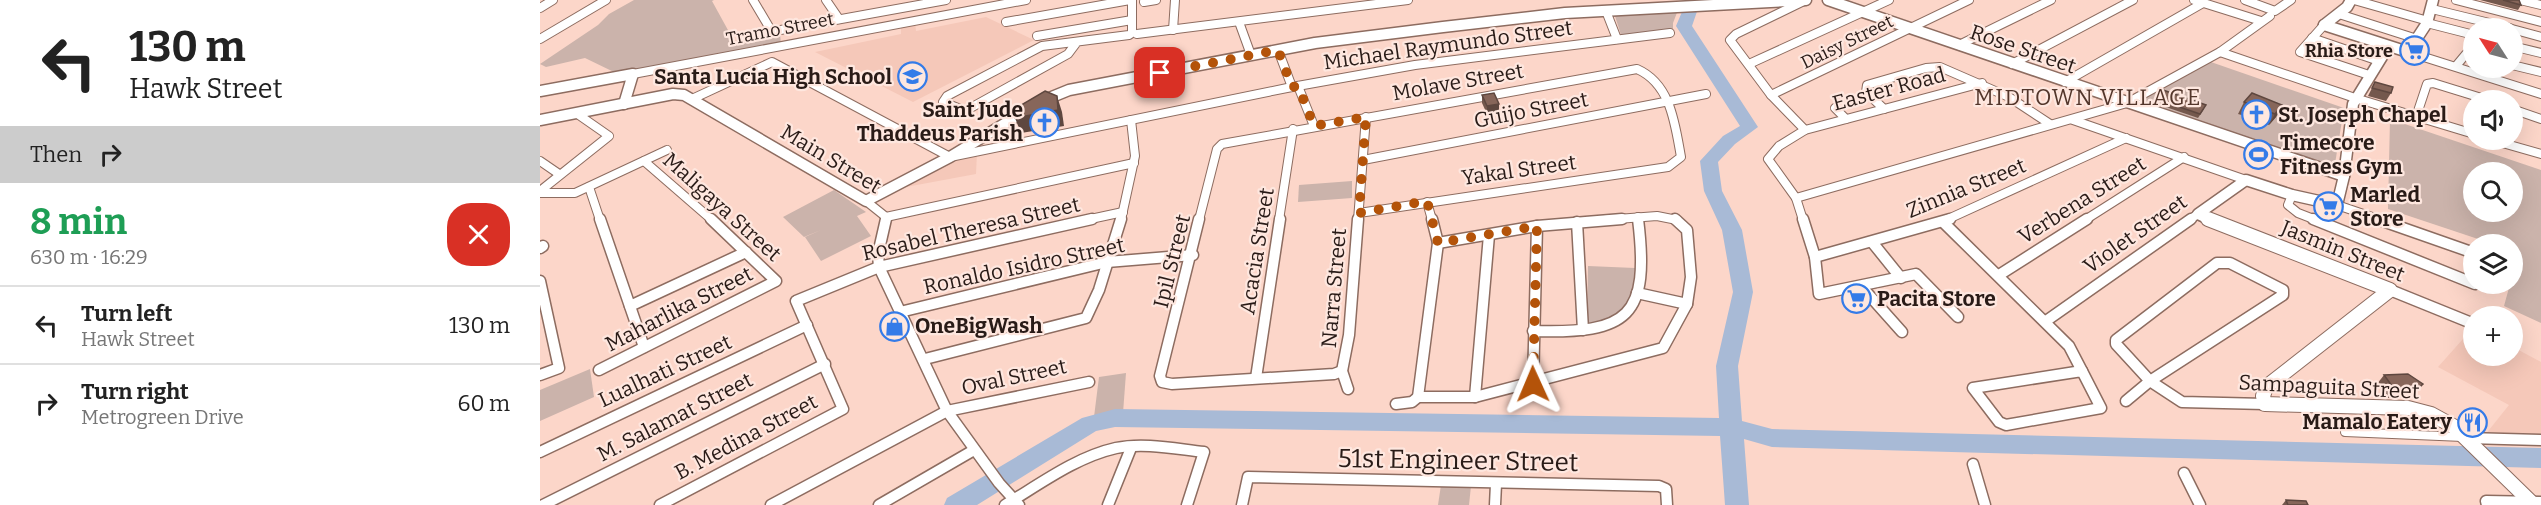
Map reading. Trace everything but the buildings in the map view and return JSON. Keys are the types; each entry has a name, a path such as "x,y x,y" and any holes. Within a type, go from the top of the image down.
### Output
{"street":[{"path":"540,8 553,0"},
{"path":"540,39 606,0"},
{"path":"753,0 772,32"},
{"path":"826,0 839,19"},
{"path":"742,37 946,0"},
{"name":"Tramo Street","path":"540,91 1026,0"},
{"path":"1006,22 1131,0 1132,33 1126,36 1042,46 947,96 943,102 963,111 1068,54 1077,42"},
{"path":"1144,2 1156,0"},
{"path":"1173,30 1175,0"},
{"path":"1137,34 1408,0"},
{"path":"866,201 1060,93 1278,50 1427,29 1606,10 1805,0"},
{"path":"1805,0 1732,37 1732,44 1771,95 1805,130"},
{"name":"Rose Street","path":"1828,0 2344,176"},
{"path":"1749,64 1889,0"},
{"name":"Daisy Street","path":"1771,95 1969,0"},
{"path":"1959,45 2051,0"},
{"path":"2012,64 2133,0"},
{"path":"2194,0 2261,21"},
{"path":"2245,0 2275,11 2288,0"},
{"path":"2369,75 2300,52 2324,25 2353,0 2463,32"},
{"path":"2456,0 2541,22"},
{"path":"2520,0 2541,5"},
{"path":"2065,82 2204,3"},
{"path":"2408,52 2428,22 2433,4 2477,18"},
{"path":"1606,10 1617,39"},
{"path":"2339,14 2417,39"},
{"path":"1958,317 1917,274 1822,295 1818,292 1815,257 1796,198 2127,103 2220,52 2270,16"},
{"path":"1037,36 1132,20"},
{"path":"1239,22 1251,55"},
{"path":"2324,25 2541,94"},
{"path":"2523,32 2541,36"},
{"name":"Michael Raymundo Street","path":"950,156 1295,86 1452,60 1670,33"},
{"path":"2312,38 2379,61"},
{"path":"2337,205 2344,176 2351,113 2355,98 2388,47"},
{"path":"2523,49 2541,53"},
{"path":"1278,50 1314,126"},
{"path":"2220,52 2355,98 2463,131"},
{"path":"2456,66 2463,58"},
{"path":"692,99 772,62 950,156"},
{"path":"1884,109 1866,92 1867,86 1933,67 1948,69 1982,83 2050,124"},
{"path":"2523,67 2541,72"},
{"name":"Molave Street","path":"1218,149 1227,141 1637,69 1649,74 1668,102"},
{"path":"624,104 633,74"},
{"path":"2416,117 2427,84 2433,82 2463,92"},
{"name":"Easter Road","path":"1796,198 1768,159 1784,142 1805,130 1982,83"},
{"name":"Main Street","path":"540,120 673,94 692,99 857,198 866,201 886,217 878,254 879,267"},
{"name":"Guijo Street","path":"1363,160 1706,94"},
{"name":"Yakal Street","path":"1359,213 1427,201 1657,169 1676,163 1681,157 1674,118 1668,102"},
{"path":"1835,108 1846,119"},
{"path":"540,192 559,174 609,136 576,113"},
{"path":"2523,113 2541,119"},
{"name":"Narra Street","path":"1348,389 1342,371 1349,335 1366,117"},
{"path":"925,359 1086,318 1123,212 1134,163 1135,142 1131,120"},
{"path":"2073,120 2246,180 2292,195 2337,205 2463,249"},
{"name":"Acacia Street","path":"1256,378 1293,129"},
{"name":"Zinnia Street","path":"1815,257 1943,222 2126,138"},
{"name":"Ipil Street","path":"1218,149 1193,255 1160,376 1162,382 1172,384 1256,378"},
{"path":"2523,149 2541,154"},
{"path":"540,192 575,193 667,150"},
{"name":"Verbena Street","path":"1999,274 2184,157"},
{"path":"540,161 559,174"},
{"name":"Maligaya Street","path":"644,161 679,189 776,281"},
{"path":"886,217 1134,163"},
{"name":"Violet Street","path":"2046,321 2246,180"},
{"path":"589,187 644,347"},
{"path":"2292,195 2288,205 2298,213 2463,279"},
{"path":"1418,397 1438,243 1427,201"},
{"name":"Rosabel Theresa Street","path":"796,302 805,296 879,267 1123,212"},
{"name":"Jasmin Street","path":"2199,214 2234,232 2278,245 2463,320"},
{"path":"1396,404 1412,402 1418,397 1475,397 1658,351 1663,348 1687,304 1690,277 1687,230 1676,219 1657,216 1537,226 1438,243"},
{"path":"1533,331 1583,330 1622,318 1633,308 1637,293 1641,240 1638,217"},
{"path":"1577,222 1583,330"},
{"path":"1943,222 1999,274 2069,346 2082,371 2101,408 2006,425 1999,422 1972,390 1973,388 2082,371"},
{"path":"1533,384 1537,226"},
{"path":"1475,397 1489,235"},
{"path":"1872,242 1901,278"},
{"path":"630,306 746,252"},
{"name":"Ronaldo Isidro Street","path":"900,312 1107,262 1193,255"},
{"path":"2126,401 2150,381 2281,298 2283,290 2230,263 2217,263 2116,340 2118,348 2150,381"},
{"path":"879,267 925,359 947,411 1013,503 1070,468 1116,448 1131,448 1204,452 1187,505"},
{"name":"Maharlika Street","path":"599,370 776,281"},
{"path":"1861,286 1902,332"},
{"path":"540,375 559,368 544,317 541,287"},
{"path":"2265,404 2263,396 2266,387 2390,290"},
{"path":"1637,293 1687,304"},
{"name":"B. Medina Street","path":"660,505 843,408 796,302"},
{"name":"Lualhati Street","path":"540,452 807,325"},
{"name":"M. Salamat Street","path":"543,505 825,364"},
{"path":"1256,378 1342,371"},
{"name":"Sampaguita Street","path":"2150,381 2182,402 2408,408 2439,417 2468,438 2536,503"},
{"name":"Oval Street","path":"771,505 947,411 1089,382"},
{"path":"2346,432 2541,440"},
{"path":"1108,505 1131,448"},
{"path":"879,505 974,450"},
{"path":"1973,464 1985,505"},
{"path":"2184,473 2200,505"},
{"name":"51st Engineer Street","path":"1242,505 1248,477 1659,486 1666,489 1667,505"},
{"path":"1495,505 1496,484"},
{"path":"2487,505 2486,501 2536,503"}],"shaded area":[{"path":"634,0 714,0 712,1 734,41 780,34 781,44 618,74 585,58 546,67 540,64 598,25 609,14"},
{"path":"1678,10 1673,23 1673,31 1621,35 1614,13"},
{"name":"Santa Lucia High School","path":"986,17 1034,40 913,102 815,52 901,34 901,25 915,22 916,31"},
{"path":"2208,61 2344,108 2334,170 2137,102"},
{"path":"2390,119 2463,144 2463,150 2482,150 2517,162 2463,162 2463,222 2523,222 2523,164 2541,170 2541,323 2523,315 2523,306 2504,306 2507,294 2523,294 2523,234 2463,234 2388,209"},
{"path":"977,153 976,174 906,187 937,165"},
{"path":"1352,181 1352,198 1298,202 1299,185"},
{"path":"834,190 866,212 857,216 871,236 821,261 805,237 821,230 804,237 783,217"},
{"path":"1588,266 1635,268 1630,302 1610,318 1587,326"},
{"path":"2463,339 2463,366 2523,366 2523,352 2541,362 2541,438 2485,435 2509,405 2438,367"},
{"path":"590,369 594,397 540,421 540,390"},
{"path":"1126,373 1123,413 1094,417 1099,377"},
{"path":"1441,485 1471,486 1469,505 1438,505"}],"waterway":[{"path":"1694,0 1684,26 1749,127 1729,140 1709,161 1713,191 1732,230 1743,292 1727,366 1731,427"},
{"path":"956,505 1090,424 1115,418 1731,427"},
{"path":"1731,427 1772,438 2541,458"},
{"path":"1731,427 1737,505"}],"place":[{"name":"Rhia Store","path":"2414,51"},
{"name":"Santa Lucia High School","path":"913,77"},
{"name":"St. Joseph Chapel","path":"2257,115"},
{"name":"Saint Jude Thaddeus Parish","path":"1044,122"},
{"name":"Timecore Fitness Gym","path":"2259,155"},
{"name":"Marled Store","path":"2329,207"},
{"name":"Pacita Store","path":"1856,299"},
{"name":"OneBigWash","path":"894,326"},
{"name":"Mamalo Eatery","path":"2473,422"}],"district":[{"name":"MIDTOWN VILLAGE","path":"2088,97"}],"route":[{"path":"1160,73 1278,50 1292,87 1298,86 1314,126 1366,117 1359,213 1427,201 1438,243 1537,226 1533,384"}]}
